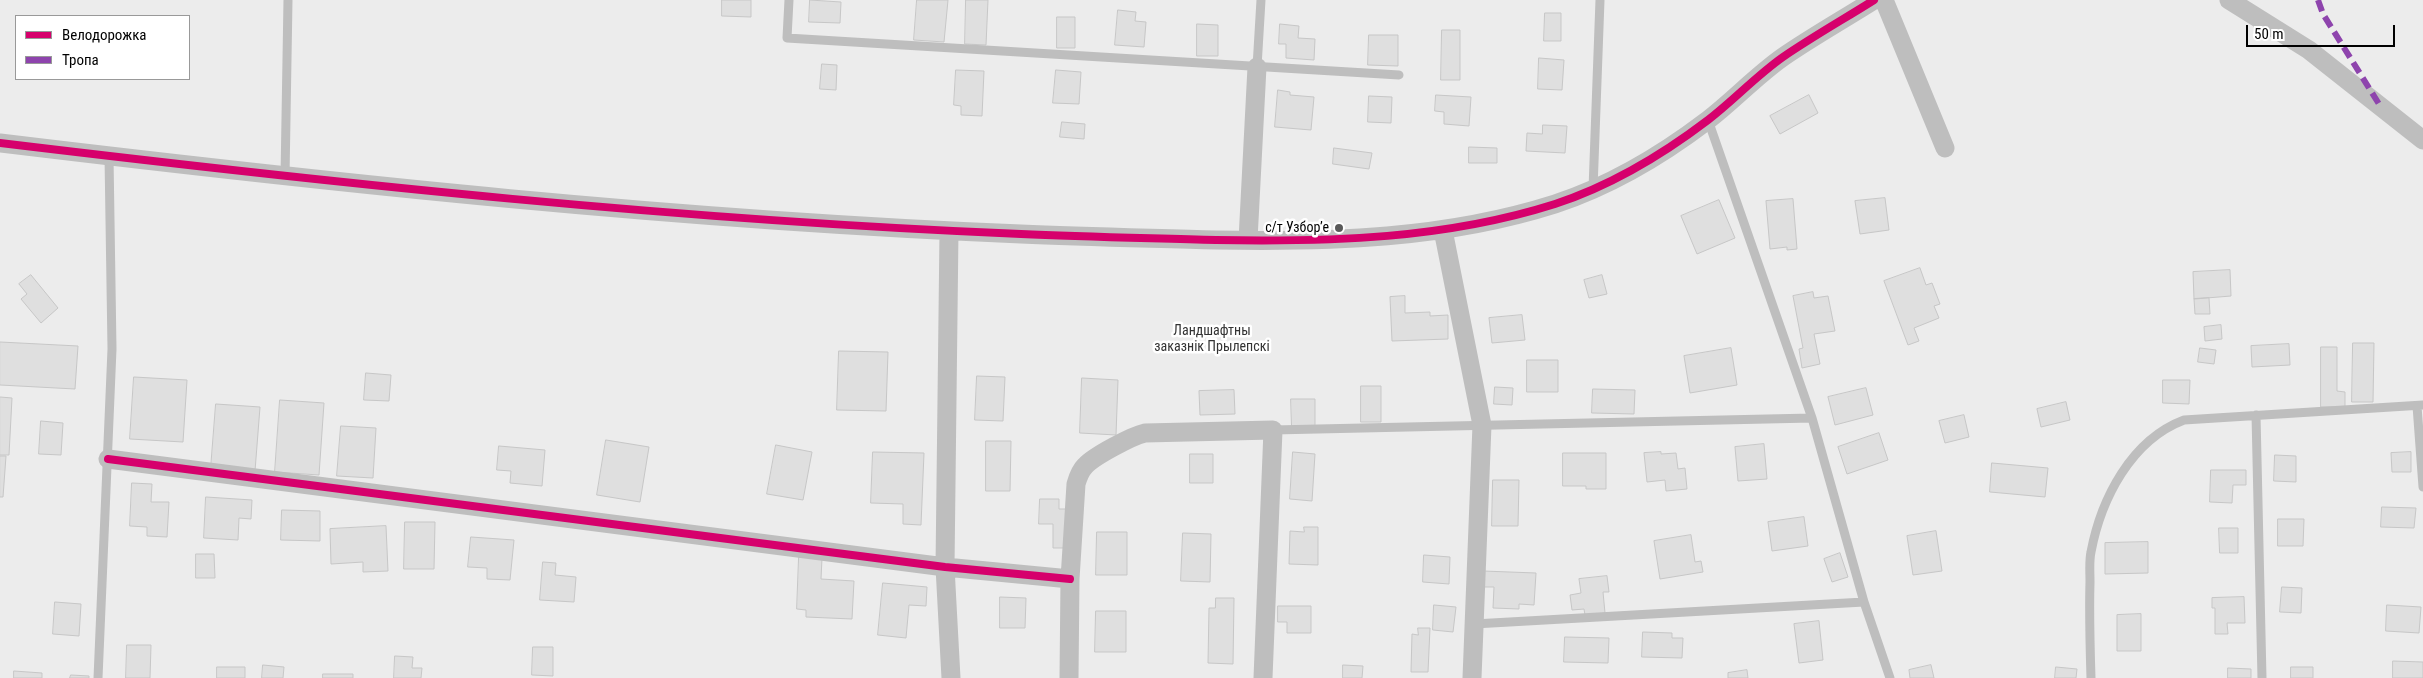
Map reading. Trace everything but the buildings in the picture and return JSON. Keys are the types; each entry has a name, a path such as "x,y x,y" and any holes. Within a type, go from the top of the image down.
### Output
{"street":[{"path":"0,143 285,177 656,212 949,231 1248,240 1363,239 1409,236 1443,230 1553,204 1593,189 1656,155 1708,120 1781,58 1874,0"},
{"path":"1884,0 1944,148"},
{"path":"2229,0 2309,50 2423,140"},
{"path":"1248,240 1257,67"},
{"path":"1443,230 1482,425 1472,678"},
{"path":"949,231 945,567 951,678"},
{"path":"1069,678 1070,579 1076,484 1080,472 1086,464 1135,436 1145,433 1273,430 1264,678"},
{"path":"108,459 945,567 1070,579"}],"lane":[{"path":"285,177 288,0"},
{"path":"789,0 787,38 1399,75"},
{"path":"1257,67 1262,0"},
{"path":"1593,189 1600,0"},
{"path":"1708,120 1812,418 1864,602 1890,678"},
{"path":"98,678 112,349 109,156"},
{"path":"2091,678 2089,599 2091,553 2103,510 2129,460 2150,438 2167,426 2184,420 2420,405 2423,487"},
{"path":"2256,415 2262,678"},
{"path":"1273,430 1812,418"},
{"path":"1474,624 1864,602"}],"green space":[{"name":"Ландшафтны заказнік Прылепскі","path":"0,0 2423,0 2423,678 0,678"}],"marked path":[{"path":"2318,0 2323,14 2379,104"}],"cycle path":[{"path":"0,143 255,173 510,199 765,220 1094,237 1302,240 1387,236 1472,225 1514,216 1575,197 1615,179 1654,157 1690,133 1783,57 1874,0"},
{"path":"108,459 945,567 1070,579"}],"place":[{"name":"с/т Узборʼе","path":"1339,228"}]}
